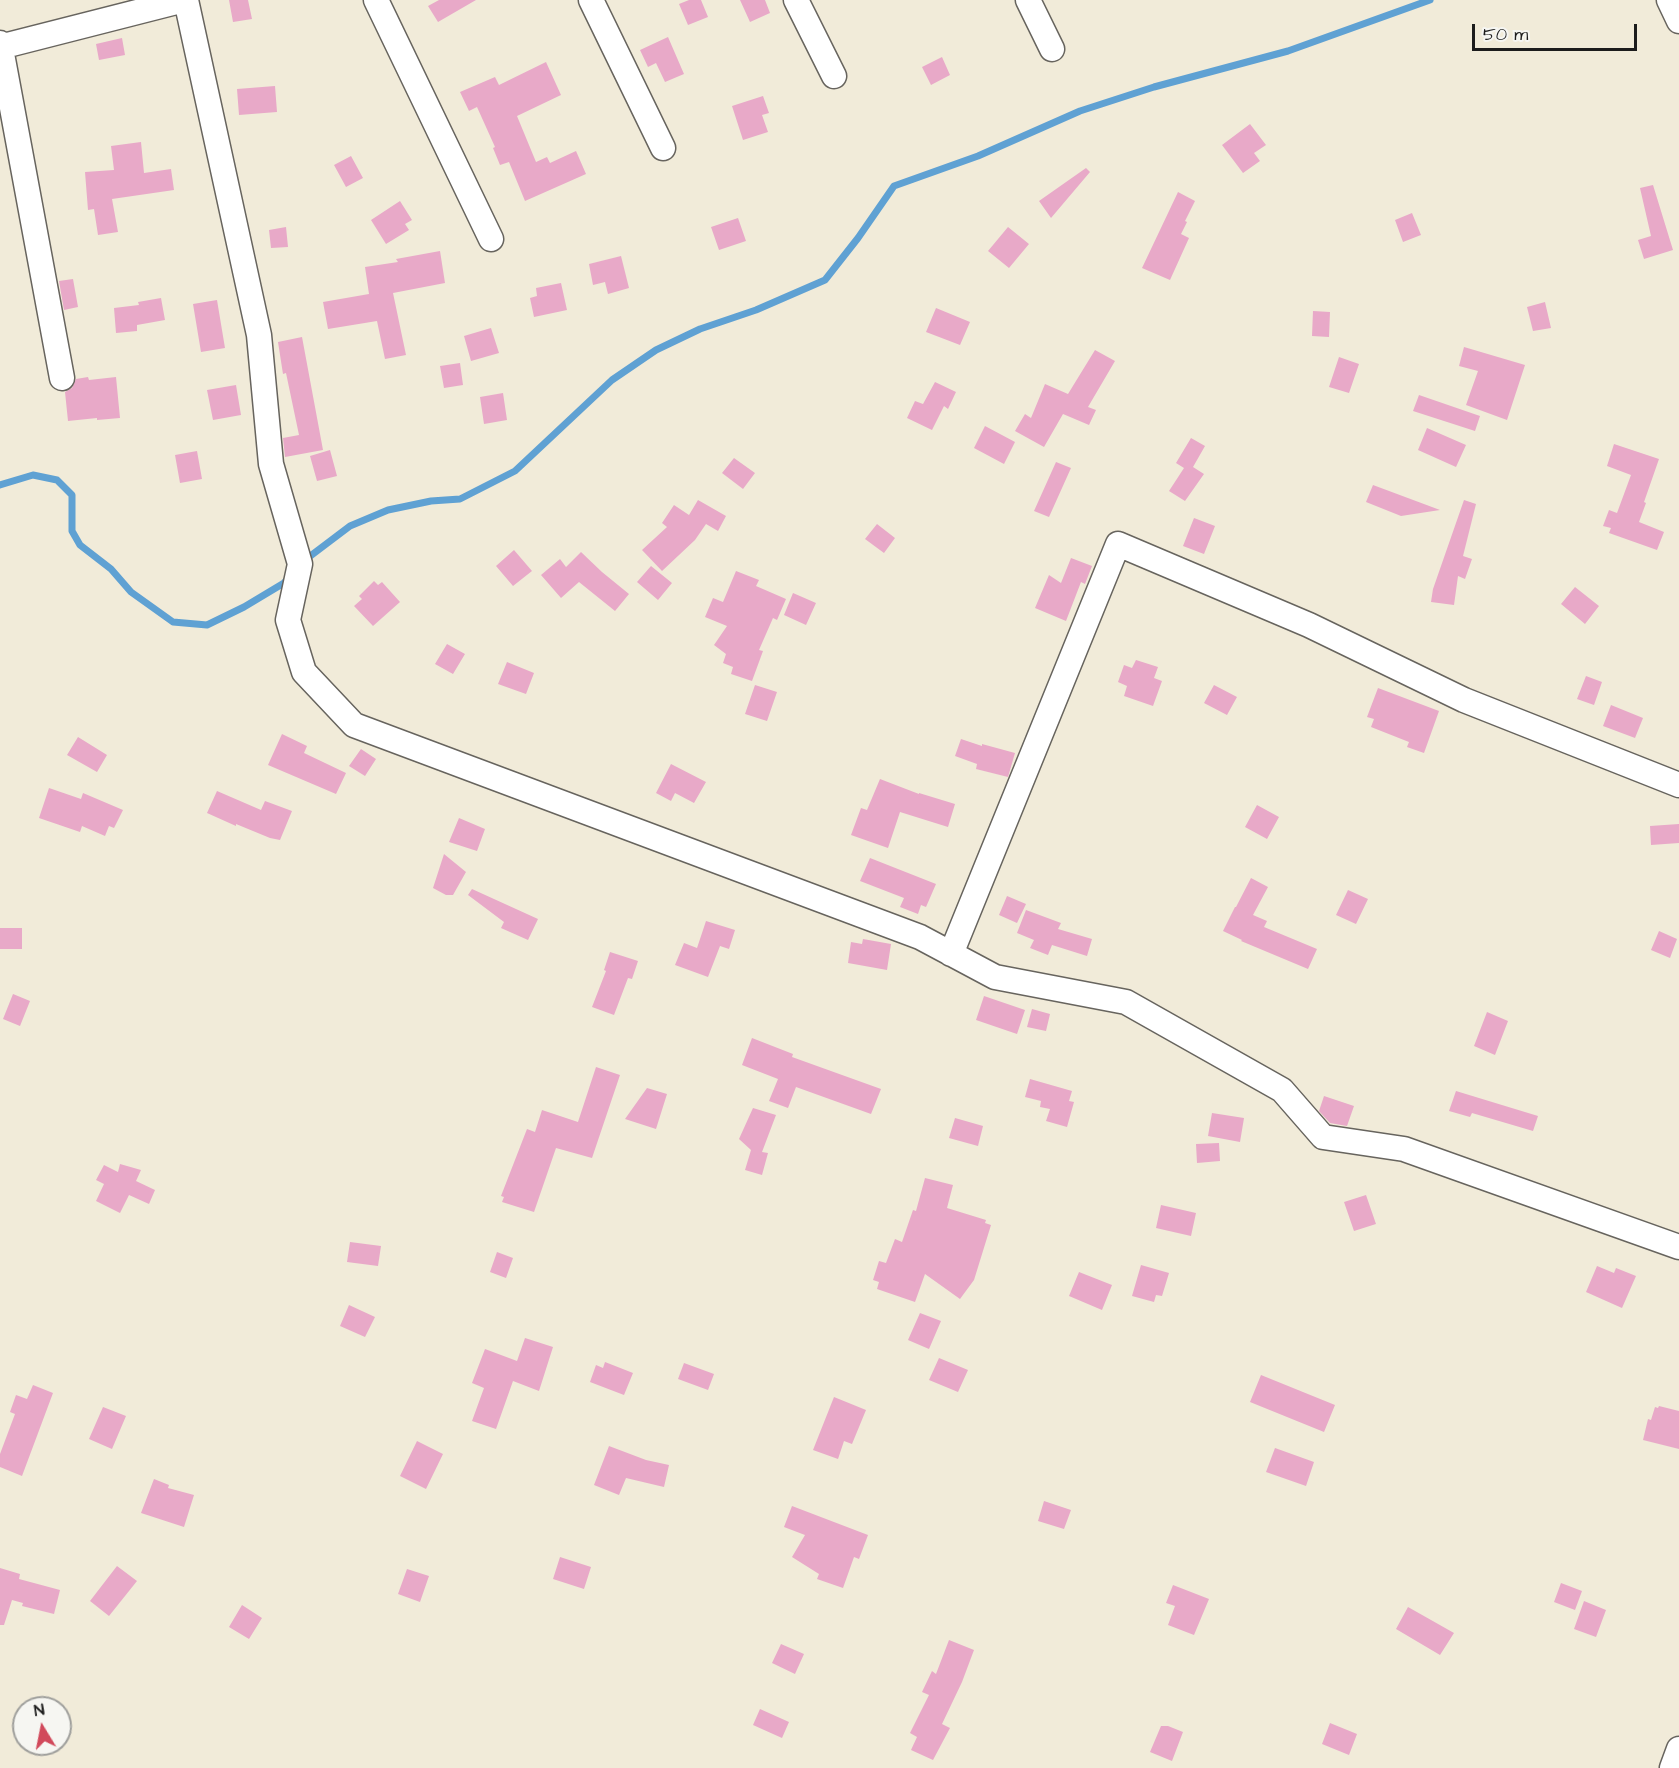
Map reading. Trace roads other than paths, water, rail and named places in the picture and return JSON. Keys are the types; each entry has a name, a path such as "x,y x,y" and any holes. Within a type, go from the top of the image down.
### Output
{"street":[{"path":"62,378 0,45 185,0 259,335 271,464 300,564 288,620 304,672 354,725 920,937 995,977 1125,1002 1282,1090 1323,1137 1404,1149 1679,1247"},
{"path":"376,0 490,239"},
{"path":"591,0 663,148"},
{"path":"796,0 834,76"},
{"path":"1028,0 1052,50"},
{"path":"1669,0 1679,21"},
{"path":"951,954 1118,544 1309,625 1464,700 1679,785"},
{"path":"1672,1768 1679,1749"}],"waterway":[{"path":"305,560 350,526 388,510 431,501 460,499 515,471 612,380 656,350 700,329 756,310 825,280 894,186 978,156 1080,111 1154,87 1288,51 1430,0"},
{"path":"0,485 33,475 57,480 72,495 72,531 80,545 111,569 131,592 173,622 207,625 244,607 284,583 289,577"}]}
